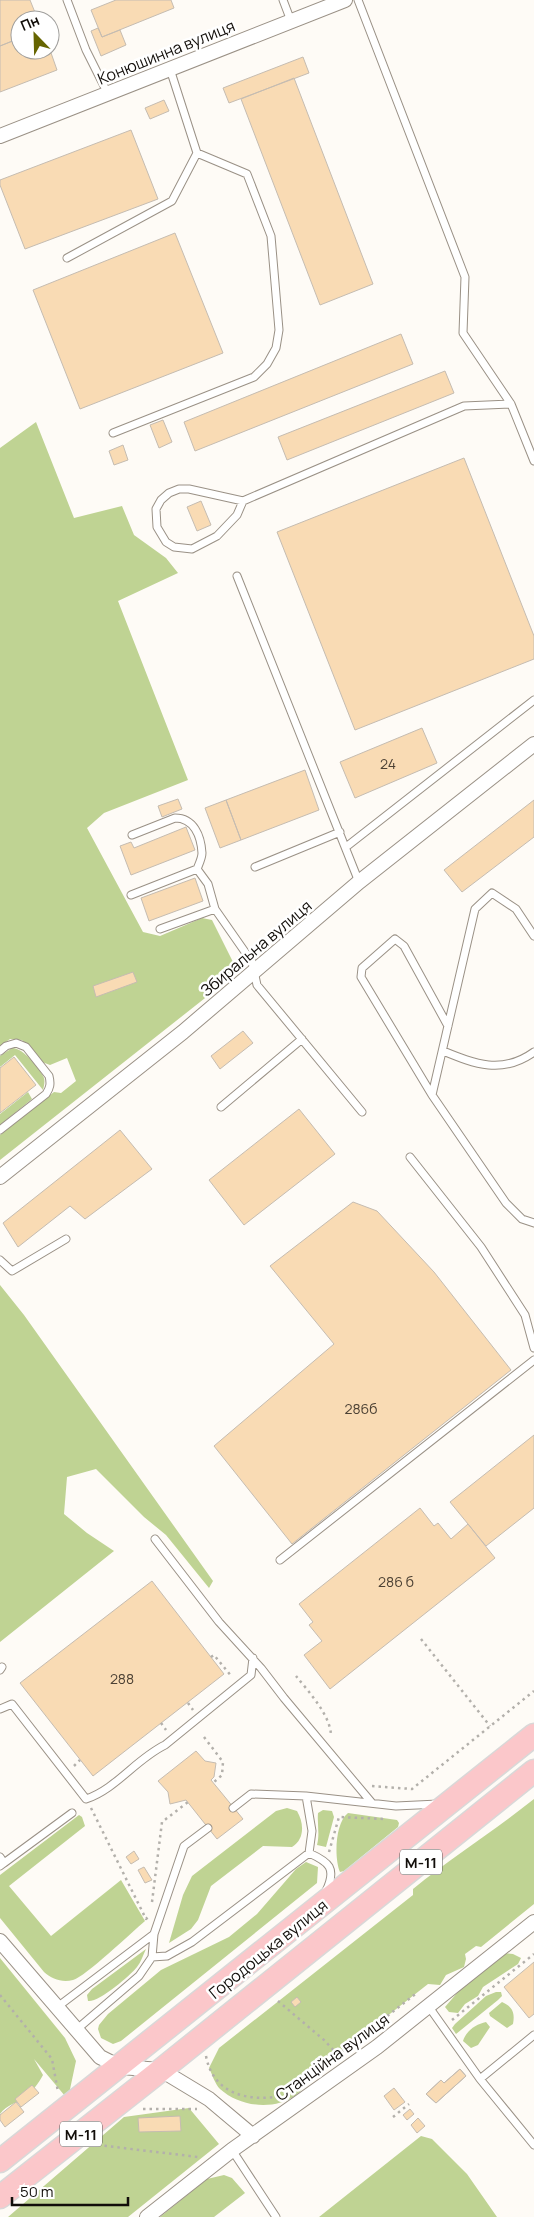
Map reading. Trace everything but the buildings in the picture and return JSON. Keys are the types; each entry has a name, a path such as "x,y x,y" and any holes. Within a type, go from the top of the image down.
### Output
{"main road":[{"name":"Городоцька вулиця","path":"0,2161 534,1735"},
{"name":"Городоцька вулиця","path":"0,2197 534,1771"}],"street":[{"name":"Конюшинна вулиця","path":"0,136 345,0"},
{"name":"Збиральна вулиця","path":"0,1177 184,1032 360,882 534,744"},
{"name":"Станційна вулиця","path":"147,2217 232,2150 429,2007 534,1922"},
{"path":"0,1941 100,2057 120,2067 161,2070 209,2099 253,2136"}],"lane":[{"path":"68,0 86,50 108,94"},
{"path":"283,0 291,21"},
{"path":"358,0 465,277 463,333 510,404 534,461"},
{"path":"67,258 172,200 197,153 170,69"},
{"path":"113,433 254,377 267,364 276,348 279,330 271,236 250,182 246,174 197,153"},
{"path":"243,501 237,515 217,536 192,549 174,547 166,542 157,527 156,509 161,500 169,493 189,489 243,501 464,406 510,404"},
{"path":"237,576 360,882"},
{"path":"346,847 534,700"},
{"path":"131,895 197,869 202,855 196,829 187,820 175,818 132,834"},
{"path":"255,867 340,832"},
{"path":"197,869 208,884 216,909 252,962 257,985 362,1112"},
{"path":"432,1095 475,908 492,893 516,908 534,936"},
{"path":"160,929 216,909"},
{"path":"448,1026 404,946 395,940 362,968 361,977 432,1095 506,1203 522,1219 534,1223"},
{"path":"221,1107 302,1039"},
{"path":"0,1051 11,1044 21,1045 49,1076 51,1082 46,1094 0,1130"},
{"path":"443,1051 478,1065 503,1065 527,1057 534,1052"},
{"path":"410,1157 481,1247 506,1285 525,1315 534,1348"},
{"path":"0,1260 12,1271 66,1239"},
{"path":"280,1560 534,1360"},
{"path":"155,1539 219,1622 253,1658 372,1803"},
{"path":"0,1709 12,1704 86,1799 99,1795 244,1681 251,1675 253,1658"},
{"path":"233,1808 251,1794 306,1796 396,1806 449,1804"},
{"path":"152,1958 167,1956 192,1942 309,1853 312,1831 306,1796"},
{"path":"1,1862 72,1813"},
{"path":"76,2030 139,1976 152,1958 154,1934 184,1846 208,1828"},
{"path":"309,1853 325,1860 330,1868 330,1883 311,1914"},
{"path":"56,2008 154,1934"},
{"path":"429,2007 480,2079 534,2145"},
{"path":"480,2079 534,2035"},
{"path":"232,2150 276,2217"}],"path":[{"path":"421,1639 490,1726"},
{"path":"296,1676 319,1705 331,1728 331,1743"},
{"path":"367,1786 412,1789 534,1691"},
{"path":"161,1723 168,1733"},
{"path":"204,1737 223,1762 222,1775 213,1783"},
{"path":"70,1768 80,1760"},
{"path":"86,1799 146,1919 150,1913"},
{"path":"152,1903 162,1822 188,1802"},
{"path":"329,1852 338,1817 385,1819"},
{"path":"443,2028 534,1954"},
{"path":"331,2060 418,1992"},
{"path":"0,1995 52,2059 58,2094"},
{"path":"277,2000 324,2040 338,2055"},
{"path":"206,2054 208,2069 225,2089 256,2099 285,2095"},
{"path":"393,2117 409,2104"},
{"path":"141,2109 197,2109"},
{"path":"95,2138 98,2145 220,2160"}],"green space":[{"path":"36,422 74,518 122,506 134,535 166,558 178,573 118,601 188,780 104,813 87,828 143,932 160,936 202,918 212,920 238,972 0,1160 0,1135 54,1092 61,1093 76,1081 67,1058 50,1065 42,1062 22,1040 10,1039 0,1046 0,448"},
{"path":"12,1048 25,1054 39,1069 44,1078 43,1090 15,1055 0,1067 0,1056"},
{"path":"28,1092 32,1099 0,1125 0,1114"},
{"path":"0,1285 24,1315 213,1581 209,1588 166,1535 144,1517 96,1469 67,1477 64,1514 87,1533 114,1551 0,1642"},
{"path":"534,1799 534,1904 481,1947 476,1946 465,1954 464,1967 446,1975 440,1985 428,1984 311,2076 296,2095 278,2103 257,2105 237,2100 220,2089 209,2068 219,2048 413,1895 413,1889 428,1877"},
{"path":"287,1808 297,1811 301,1821 302,1831 296,1844 292,1847 263,1846 211,1886 198,1920 191,1929 169,1943 183,1895 192,1876 276,1811"},
{"path":"323,1810 332,1811 334,1817 326,1847 317,1845 318,1813"},
{"path":"348,1813 397,1820 399,1823 398,1827 344,1871 340,1872 336,1850 338,1832 340,1824"},
{"path":"79,1815 82,1817 85,1826 9,1886 51,1936 121,1880 145,1921 79,1977 69,1981 61,1981 50,1977 44,1972 0,1918 0,1875"},
{"path":"306,1862 318,1867 317,1883 121,2041 113,2044 101,2038 98,2029 99,2025 108,2014 161,1970 229,1937 257,1914 296,1869"},
{"path":"146,1949 138,1965 128,1976 99,1998 88,2001 87,1995 92,1989"},
{"path":"505,1953 521,1958 518,1964 483,1987 478,1996 465,2004 458,2013 449,2012 445,2007 464,1985"},
{"path":"0,1958 65,2038 76,2061 69,2094 65,2096 34,2059 43,2075 35,2088 27,2096 6,2108 0,2114"},
{"path":"501,1992 502,1996 456,2034 452,2028 455,2024 486,1996"},
{"path":"502,2002 511,2008 514,2017 513,2024 507,2028 490,2016 489,2013"},
{"path":"486,2022 490,2027 478,2045 471,2048 463,2041 464,2037 472,2028"},
{"path":"189,2108 219,2144 128,2217 8,2217 124,2117"},
{"path":"421,2136 432,2139 467,2174 497,2217 319,2217"},
{"path":"224,2175 232,2178 245,2193 214,2217 160,2217 207,2179"}]}
